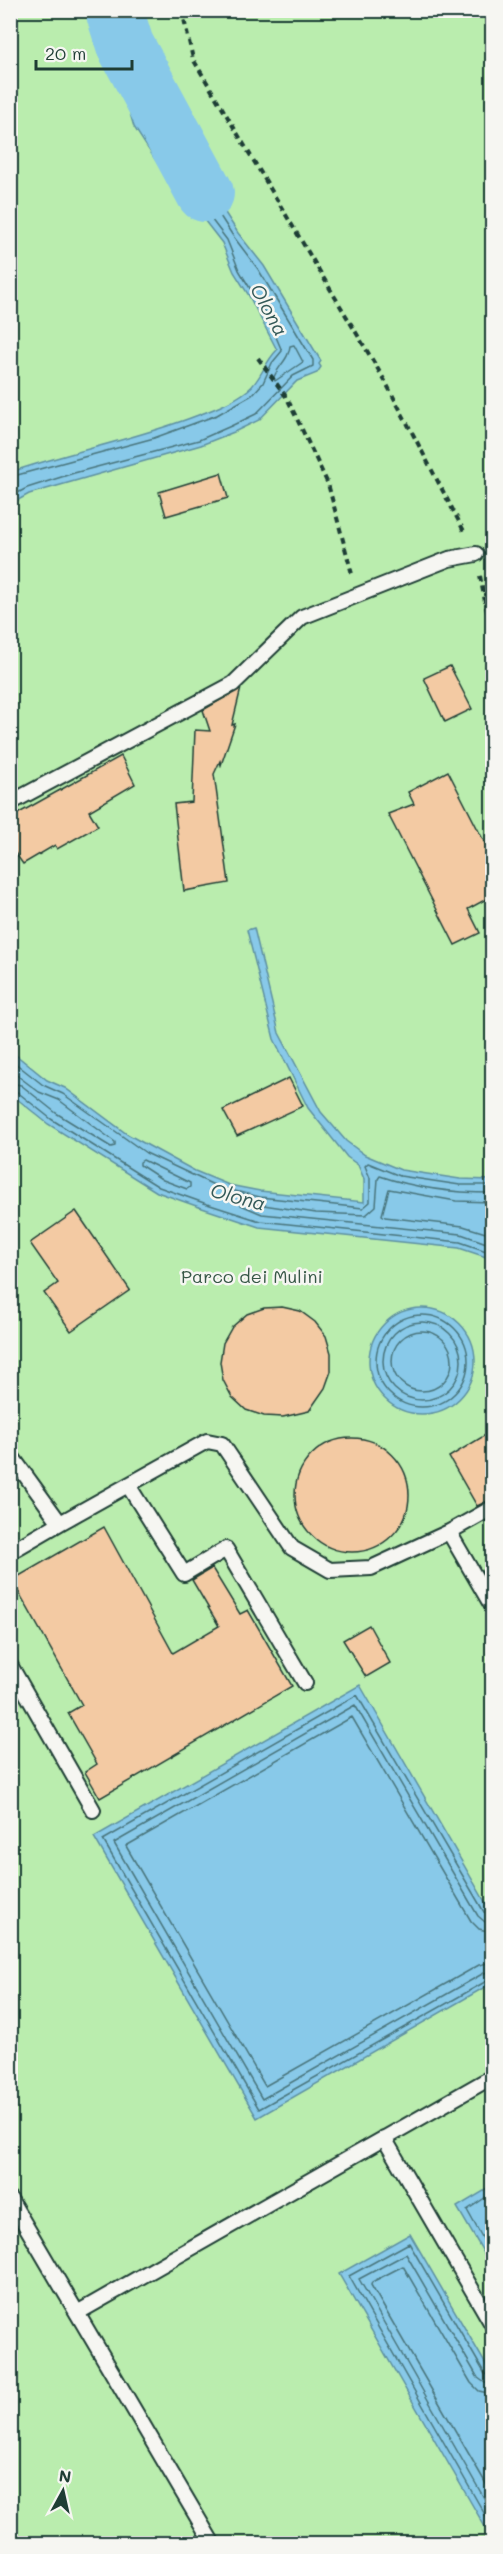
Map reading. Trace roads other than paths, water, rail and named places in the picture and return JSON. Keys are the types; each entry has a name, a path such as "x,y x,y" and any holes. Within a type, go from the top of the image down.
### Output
{"lane":[{"path":"10,804 232,684 302,616 448,559 476,554"},
{"path":"10,1552 207,1441 222,1444 292,1548 330,1570 370,1569 449,1532 492,1508"},
{"path":"10,1454 60,1523"},
{"path":"128,1485 184,1574 226,1549 304,1683"},
{"path":"449,1532 492,1606"},
{"path":"10,1665 93,1810"},
{"path":"78,2313 492,2077"},
{"path":"384,2138 492,2324"},
{"path":"10,2199 213,2544"}],"water":[{"path":"100,11 128,11 157,105 238,233 264,266 321,361 319,364 321,367 317,373 297,381 259,420 234,432 201,445 29,494 11,504 11,472 161,428 225,404 252,386 277,350 234,272 222,243 194,207 180,198 134,127"},
{"path":"254,928 279,1033 321,1112 346,1141 365,1155 401,1170 460,1179 492,1180 492,1259 459,1248 259,1227 202,1208 157,1192 48,1124 11,1094 11,1051 47,1080 65,1088 127,1134 195,1171 229,1185 260,1191 364,1202 364,1179 358,1165 347,1157 308,1108 274,1039 247,930"},
{"path":"422,1308 442,1312 459,1324 471,1341 475,1361 471,1381 459,1398 442,1410 422,1414 402,1410 385,1398 373,1381 369,1361 373,1341 385,1324 402,1312"},
{"path":"360,1685 492,1914 492,1983 257,2118 94,1837"},
{"path":"492,2186 492,2267 457,2207"},
{"path":"410,2234 492,2375 492,2539 339,2274"}],"waterway":[{"name":"Olona","path":"114,10 125,45 205,193"}],"park label":[{"name":"Parco dei Mulini","path":"252,1277"}]}
